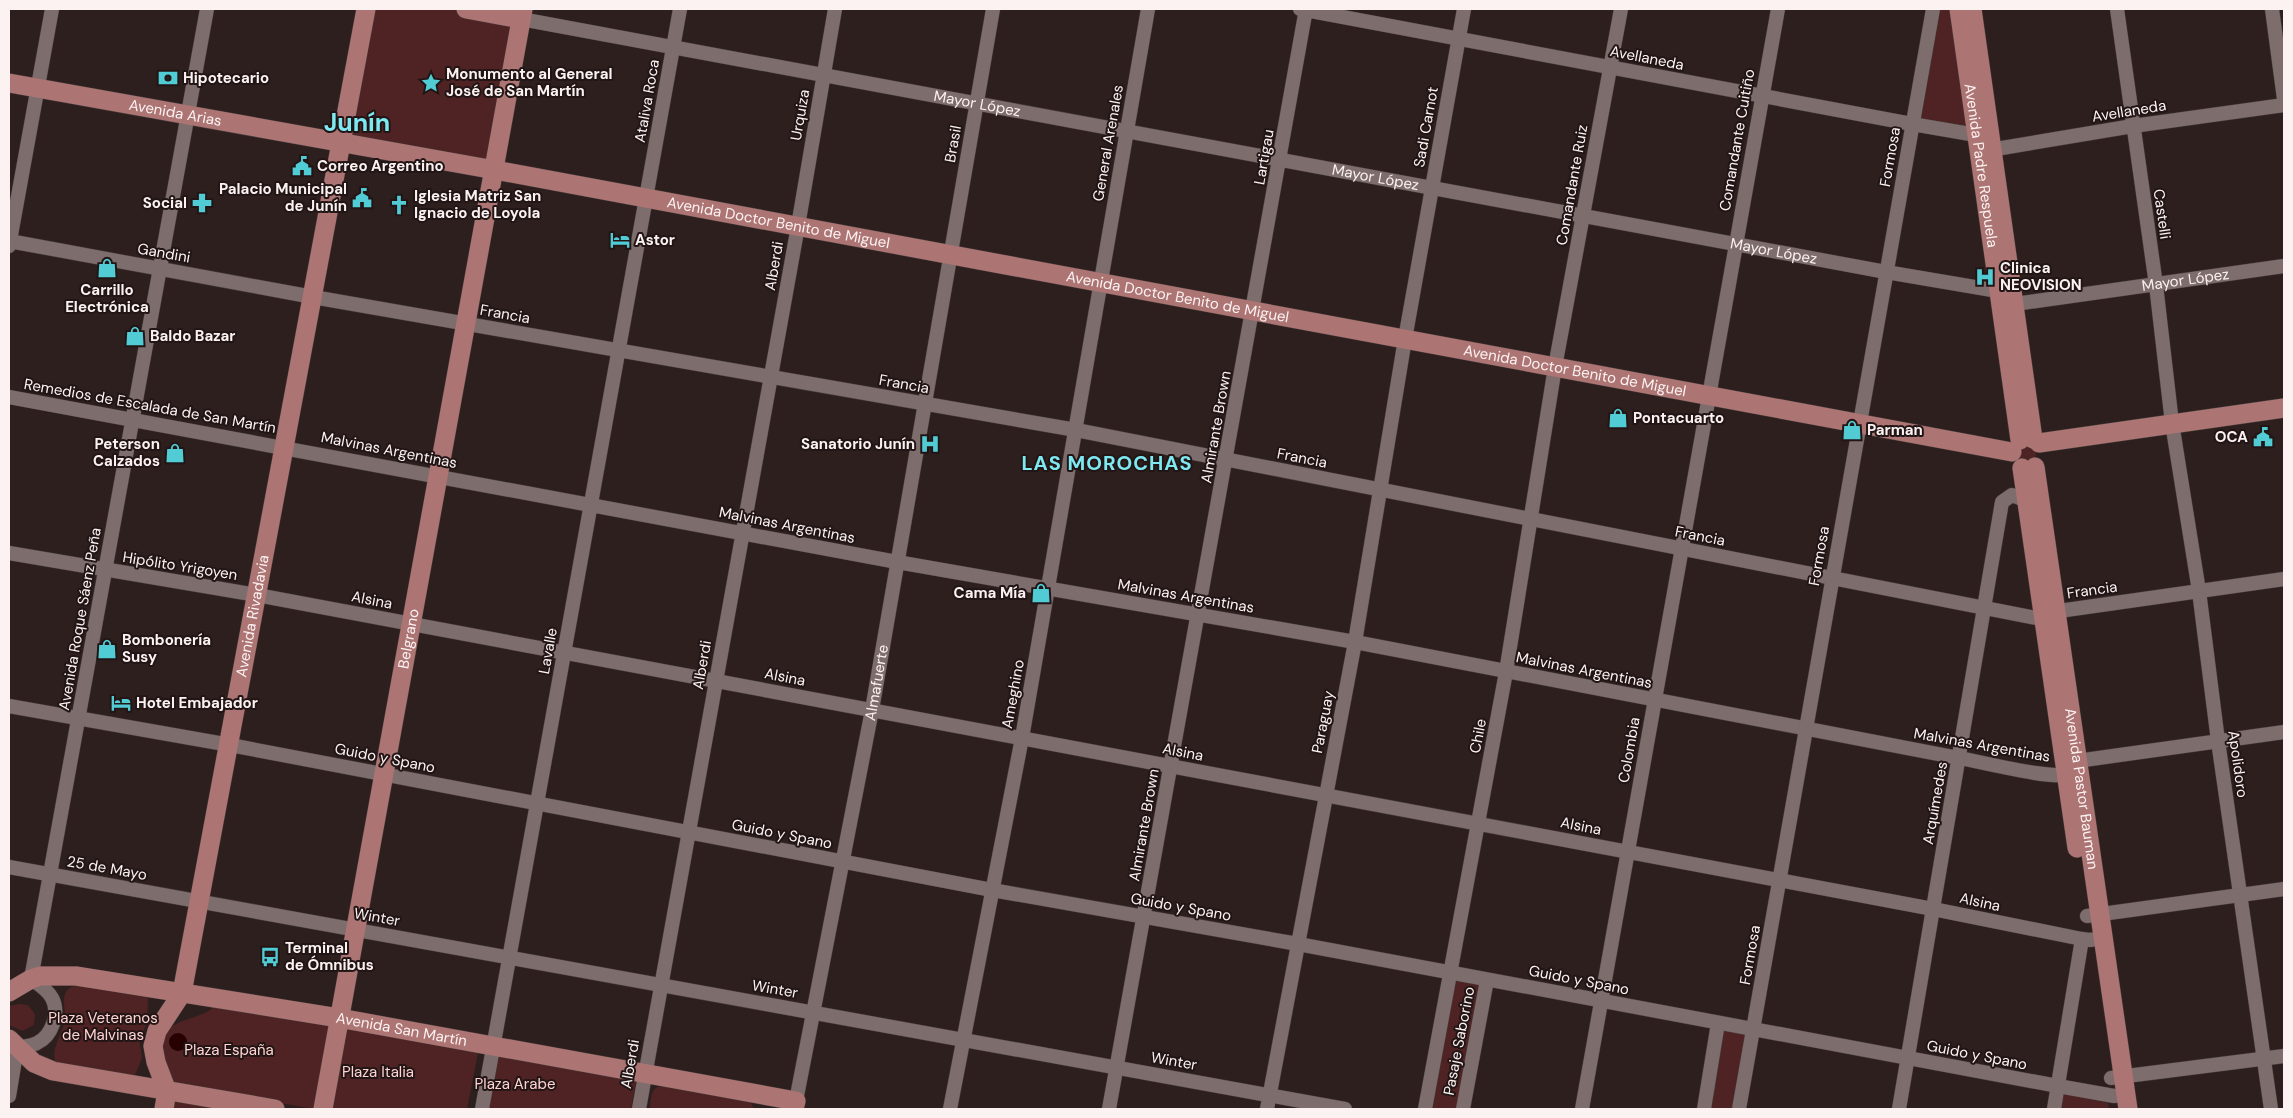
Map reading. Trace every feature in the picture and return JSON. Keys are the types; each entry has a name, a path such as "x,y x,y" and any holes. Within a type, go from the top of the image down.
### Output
{"main road":[{"name":"Avenida Rivadavia","path":"165,1100 154,1046 157,1031 182,993 230,745 366,9"},
{"name":"Mayor López","path":"466,9 522,14"},
{"name":"Avenida Padre Respuela","path":"1959,9 1984,142 2029,452"},
{"name":"Avenida Padre Respuela","path":"1972,9 1984,142"},
{"name":"Belgrano","path":"323,1109 522,14"},
{"name":"Avenida Arias","path":"9,83 340,144"},
{"name":"Avenida Doctor Benito de Miguel","path":"340,144 495,170 1859,424 2029,452 2173,429 2284,408"},
{"name":"Avenida Doctor Benito de Miguel","path":"2173,429 2284,421"},
{"name":"Avenida Pastor Bauman","path":"2029,452 2027,501 2051,615"},
{"name":"Avenida Pastor Bauman","path":"2029,452 2093,916 2092,939 2120,1094"},
{"name":"Avenida San Martín","path":"9,992 31,979 52,975 76,976 339,1018 645,1073 795,1105"},
{"path":"13,1044 44,1069 165,1100 275,1109"}],"street":[{"path":"9,243 52,9"},
{"name":"Avenida Roque Sáenz Peña","path":"31,979 207,9"},
{"name":"Ataliva Roca","path":"646,198 680,9"},
{"name":"Urquiza","path":"798,226 835,9"},
{"name":"Brasil","path":"950,255 993,9"},
{"name":"General Arenales","path":"1099,282 1148,9"},
{"name":"Avellaneda","path":"1304,9 1912,124 1984,142 2133,126 2284,105"},
{"name":"Lartigau","path":"1253,311 1304,9"},
{"name":"Sadi Carnot","path":"1405,339 1464,9"},
{"name":"Comandante Ruiz","path":"1555,367 1621,9"},
{"name":"Comandante Cuitiño","path":"1708,396 1778,9"},
{"name":"Formosa","path":"1739,1109 1933,9"},
{"name":"Castelli","path":"2117,9 2156,284 2173,429"},
{"path":"2272,9 2284,99"},
{"name":"Mayor López","path":"522,14 673,47 1886,272 2006,296 2022,303 2284,266"},
{"name":"Lavalle","path":"482,1109 646,198"},
{"name":"Alberdi","path":"639,1109 798,226"},
{"name":"Gandini","path":"9,243 313,297"},
{"name":"Almafuerte","path":"795,1105 872,710 950,255"},
{"name":"Ameghino","path":"950,1109 1022,738 1076,430 1099,282"},
{"name":"Francia","path":"313,297 1076,430 2036,618 2284,579"},
{"name":"Almirante Brown","path":"1108,1109 1253,311"},
{"name":"Paraguay","path":"1267,1109 1355,642 1405,339"},
{"name":"Chile","path":"1424,1109 1506,672 1555,367"},
{"name":"Colombia","path":"1582,1109 1708,396"},
{"name":"Remedios de Escalada de San Martín","path":"9,397 285,448"},
{"name":"Apolidoro","path":"2173,429 2199,591 2218,741 2271,1109"},
{"name":"Malvinas Argentinas","path":"285,448 898,562 1355,642 2050,775 2072,768 2218,741 2284,732"},
{"name":"Arquímedes","path":"1899,1109 2002,502 2012,494 2027,501"},
{"name":"Hipólito Yrigoyen","path":"9,554 257,595"},
{"name":"Alsina","path":"257,595 2092,939"},
{"name":"Guido y Spano","path":"9,706 230,745 537,805 992,890 1298,944 2058,1086 2120,1094 2264,1058 2284,1056"},
{"name":"25 de Mayo","path":"9,867 199,902"},
{"path":"2093,916 2284,889"},
{"name":"Winter","path":"199,902 1345,1109"},
{"path":"2054,1109 2092,939"},
{"path":"9,1096 13,1044 36,1044 47,1036 53,1025 55,1008 52,998 45,989 31,979"},
{"name":"Pasaje Saborino","path":"1463,1109 1487,980"},
{"path":"1704,1109 1718,1023"}],"green space":[{"path":"366,9 466,9 521,19 495,170 340,144"},
{"path":"1938,9 1953,9 1969,127 1918,121"},
{"path":"2027,445 2033,448 2036,454 2033,460 2027,463 2021,460 2018,454 2021,448"},
{"path":"1454,979 1480,984 1457,1109 1429,1109"},
{"name":"Plaza Veteranos de Malvinas","path":"79,984 143,993 148,998 147,1024 139,1039 142,1058 135,1075 130,1077 55,1062 55,1047 65,1018 65,995 72,987"},
{"name":"Plaza España","path":"220,1003 329,1026 315,1109 177,1086 162,1050 164,1034 174,1025 207,1012"},
{"path":"28,1005 35,1014 34,1025 22,1031 9,1025 9,1006"},
{"name":"Plaza Italia","path":"346,1028 478,1053 467,1109 331,1109"},
{"path":"1722,1028 1749,1033 1735,1109 1708,1109"},
{"name":"Plaza Arabe","path":"495,1056 636,1081 631,1109 485,1109"},
{"path":"660,1086 744,1099 751,1103 754,1109 650,1109 653,1092"},
{"path":"2063,1093 2108,1103 2109,1109 2060,1109"},
{"path":"173,1100 222,1109 172,1109"}],"shaded area":[{"path":"178,1033 184,1036 187,1042 184,1048 178,1051 172,1048 169,1042 172,1036"}],"place":[{"name":"Hipotecario","path":"168,78"},
{"name":"Monumento al General José de San Martín","path":"431,83"},
{"name":"Correo Argentino","path":"302,166"},
{"name":"Palacio Municipal de Junín","path":"362,198"},
{"name":"Social","path":"202,203"},
{"name":"Iglesia Matriz San Ignacio de Loyola","path":"399,205"},
{"name":"Astor","path":"620,240"},
{"name":"Carrillo Electrónica","path":"107,268"},
{"name":"Clinica NEOVISION","path":"1985,277"},
{"name":"Baldo Bazar","path":"135,336"},
{"name":"Pontacuarto","path":"1618,418"},
{"name":"Parman","path":"1852,430"},
{"name":"OCA","path":"2263,437"},
{"name":"Sanatorio Junín","path":"930,444"},
{"name":"Peterson Calzados","path":"175,453"},
{"name":"Cama Mía","path":"1041,593"},
{"name":"Bombonería Susy","path":"107,649"},
{"name":"Hotel Embajador","path":"121,703"},
{"name":"Terminal de Ómnibus","path":"270,957"}],"district":[{"name":"Junín","path":"357,122"},
{"name":"LAS MOROCHAS","path":"1107,463"}]}
